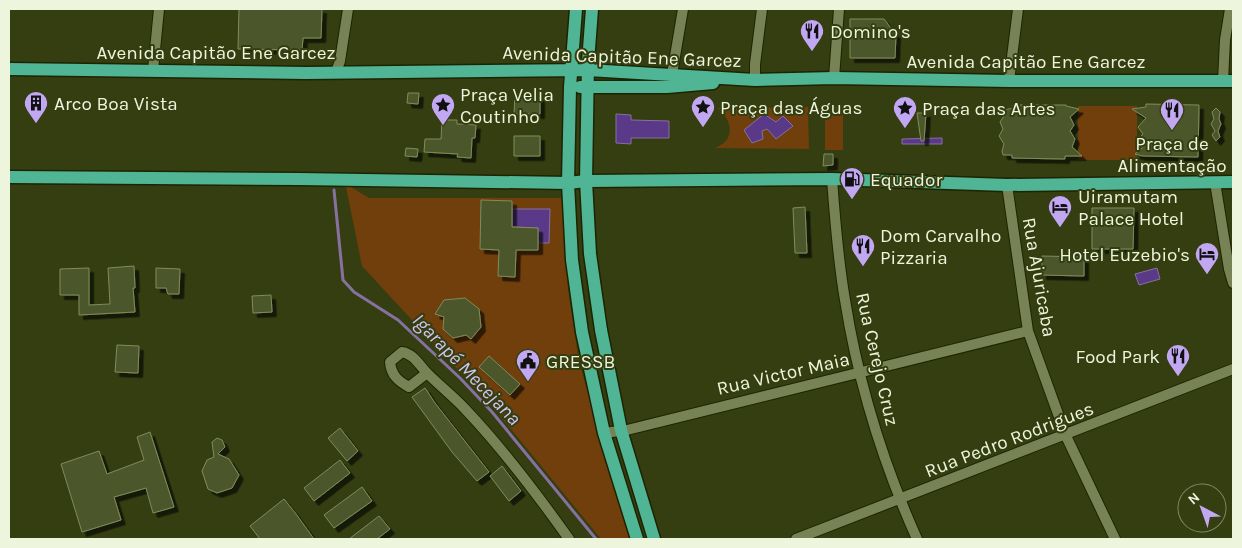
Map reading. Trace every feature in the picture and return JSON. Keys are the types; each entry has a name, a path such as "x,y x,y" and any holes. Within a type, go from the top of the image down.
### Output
{"main road":[{"path":"576,9 570,87 568,183 572,260 582,332 604,433 637,539"},
{"path":"592,9 587,87 586,181 590,254 600,321 621,430 654,539"},
{"name":"Avenida Capitão Ene Garcez","path":"9,69 300,73 588,70 755,80 834,78 1009,81 1228,81"},
{"path":"570,87 667,87 755,80"},
{"path":"9,177 568,183 586,181 832,180 1007,185 1233,182"}],"street":[{"path":"153,70 159,9"},
{"path":"336,72 340,61 348,9"},
{"path":"672,74 683,9"},
{"path":"755,80 755,64 762,9"},
{"path":"834,78 839,9"},
{"path":"1009,81 1018,9"},
{"path":"1228,81 1225,40 1230,9"},
{"name":"Rua Cerejo Cruz","path":"832,180 836,231 845,300 860,373 877,436 899,500 917,539"},
{"path":"1215,182 1233,283"},
{"name":"Rua Ajuricaba","path":"1007,185 1028,332 1066,436 1114,539"},
{"name":"Rua Victor Maia","path":"604,433 627,430 1028,332"},
{"name":"Rua Pedro Rodrigues","path":"796,539 1066,436 1233,369"},
{"path":"427,373 488,434 539,497 568,539"}],"shaded area":[{"path":"825,106 843,107 843,150 825,150"},
{"path":"1078,106 1137,106 1137,160 1078,160"},
{"path":"808,107 809,149 715,148 726,140 730,130 726,118 717,108"},
{"path":"616,114 631,115 631,120 669,121 669,138 631,138 631,144 616,143"},
{"path":"764,114 776,122 783,116 793,126 776,139 767,129 762,131 763,139 752,143 744,130"},
{"path":"942,138 942,144 902,144 902,139"},
{"name":"GRESSB","path":"346,187 351,187 369,198 562,198 568,289 579,362 631,539 601,539 497,412 362,266"},
{"path":"512,209 550,209 549,243 538,243 538,228 512,227"},
{"path":"1157,268 1160,279 1139,285 1135,274"}],"building":[{"path":"239,9 322,9 321,38 303,38 302,50 238,49"},
{"path":"850,19 884,19 896,35 895,58 850,58"},
{"path":"408,93 419,93 418,104 407,103"},
{"path":"515,94 540,94 540,114 514,114"},
{"name":"Praça de Alimentação","path":"1146,104 1199,105 1198,157 1143,156 1135,154 1143,147 1138,139 1143,134 1138,127 1146,118 1132,109 1146,107"},
{"path":"1013,105 1066,105 1079,109 1070,117 1074,125 1070,131 1075,139 1072,147 1082,156 1065,156 1065,159 1012,158 1012,155 1003,155 1004,144 999,136 1003,129 1000,122 1004,116 1004,110 1013,108"},
{"path":"1216,108 1220,112 1219,119 1221,124 1218,131 1220,137 1216,141 1212,135 1215,131 1211,124 1214,119 1212,112"},
{"path":"917,113 926,113 924,141 921,141"},
{"path":"442,120 457,120 457,124 476,125 475,138 472,138 471,158 457,157 458,154 424,152 425,139 441,139"},
{"path":"514,136 540,136 540,156 514,156"},
{"path":"406,148 418,149 417,157 405,156"},
{"path":"824,154 833,154 833,165 823,166"},
{"path":"481,200 512,201 512,227 538,228 538,250 516,250 515,277 498,276 499,250 480,249"},
{"path":"805,207 807,253 795,253 793,208"},
{"path":"1092,208 1134,208 1133,249 1092,249"},
{"path":"1042,256 1084,257 1084,276 1042,275"},
{"path":"134,266 135,312 79,315 79,295 60,295 60,269 89,268 89,305 110,304 108,268"},
{"path":"156,268 180,269 179,294 168,294 166,288 156,288"},
{"path":"271,295 272,312 253,313 252,296"},
{"path":"465,298 479,309 481,327 471,339 466,335 453,338 443,329 444,317 435,314 444,300"},
{"path":"117,345 139,346 138,373 115,372"},
{"path":"489,356 520,384 510,395 479,367"},
{"path":"425,388 489,472 477,481 452,452 412,397"},
{"path":"340,428 358,451 347,461 328,438"},
{"path":"150,432 174,507 153,513 146,488 114,497 121,520 82,532 61,464 99,451 107,474 144,460 137,437"},
{"path":"217,438 222,440 225,447 218,454 229,459 239,475 232,488 217,493 208,489 202,471 207,460 214,457 212,442"},
{"path":"340,460 350,473 314,501 304,488"},
{"path":"502,466 521,491 509,501 490,476"},
{"path":"362,487 372,501 334,528 324,515"},
{"path":"284,499 314,539 260,539 250,526"},
{"path":"379,516 390,529 377,539 349,539"}],"waterway":[{"name":"Igarapé Mecejana","path":"334,190 343,280 354,292 398,320 460,378 492,412 596,539"}],"place":[{"name":"Domino's","path":"812,52"},
{"name":"Arco Boa Vista","path":"36,124"},
{"name":"Praça Velia Coutinho","path":"443,126"},
{"name":"Praça das Águas","path":"703,128"},
{"name":"Praça das Artes","path":"905,129"},
{"name":"Praça de Alimentação","path":"1172,131"},
{"name":"Equador","path":"852,200"},
{"name":"Uiramutam Palace Hotel","path":"1060,228"},
{"name":"Dom Carvalho Pizzaria","path":"863,267"},
{"name":"Hotel Euzebio's","path":"1207,275"},
{"name":"Food Park","path":"1178,377"},
{"name":"GRESSB","path":"528,382"}]}
